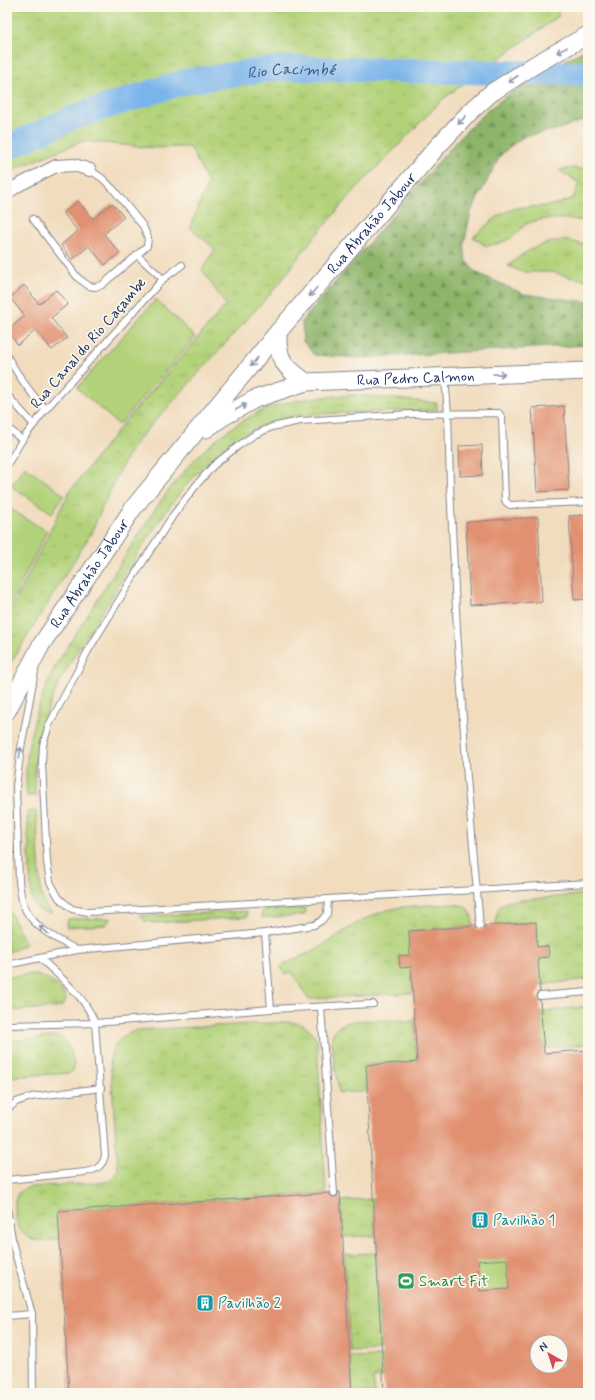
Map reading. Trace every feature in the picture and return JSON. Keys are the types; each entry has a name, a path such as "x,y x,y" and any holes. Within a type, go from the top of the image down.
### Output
{"street":[{"name":"Rua Abrahão Jabour","path":"7,711 41,645 134,507 278,332 437,147 469,113 491,93 536,64 588,35"},
{"path":"7,194 17,186 56,166 74,164 90,170"},
{"path":"278,332 280,357 289,370 306,382"},
{"name":"Rua Pedro Calmon","path":"306,382 588,371"},
{"name":"Rua Abrahão Jabour","path":"186,445 223,417 255,399 306,382"}],"lane":[{"path":"33,219 78,278 89,286 95,287 102,285 137,255 147,246 148,238 143,226 113,189 102,178 90,170"},
{"path":"137,255 162,279"},
{"name":"Rua Canal do Rio Caçambe","path":"7,465 22,440 46,409 162,279 182,264"},
{"path":"7,356 18,376 40,404 46,409"},
{"path":"445,377 448,414 457,630 467,778 480,926"},
{"path":"7,395 34,424"},
{"path":"588,502 507,504 505,500 501,416 496,413 410,414 300,421 272,427 254,435 214,465 198,483 174,514 110,614 88,651 49,725 43,744 42,772 49,878 59,898 72,909 88,912 588,883"},
{"path":"7,427 22,440"},
{"path":"41,645 31,689 16,787 20,887 26,910 35,923 51,936 78,950"},
{"path":"7,965 78,950 265,933 314,925 327,914 328,899"},
{"path":"265,933 272,1009"},
{"path":"7,1180 95,1170 103,1164 105,1156 95,1023 85,1002 40,958"},
{"path":"540,996 588,992"},
{"path":"7,1025 95,1023 272,1009 373,1004"},
{"path":"321,1007 334,1193"},
{"path":"7,1110 16,1102 31,1097 101,1088"},
{"path":"7,1208 15,1252 30,1302 32,1314 33,1393"},
{"path":"7,1316 32,1314"}],"green space":[{"path":"7,7 556,7 559,16 444,98 357,188 306,247 280,283 137,441 120,469 90,535 7,669 7,618 69,492 117,431 226,305 202,270 215,249 190,228 208,183 190,147 153,148 83,141 7,172"},
{"path":"588,48 588,119 556,130 525,136 500,156 471,212 464,244 466,260 475,272 524,294 588,302 588,345 361,358 314,355 303,341 302,321 460,137 490,108 531,79"},
{"path":"575,168 588,170 588,221 548,219 533,221 526,224 512,237 486,246 473,237 495,218 510,210 551,205 573,198 579,183 559,170"},
{"path":"564,240 588,245 588,280 568,277 553,272 522,272 508,266 527,252 540,245"},
{"path":"156,299 195,337 119,425 77,388"},
{"path":"356,395 437,403 437,410 318,414 288,417 268,423 245,434 230,443 210,460 180,493 154,528 70,663 47,711 40,737 36,762 35,796 27,796 27,762 32,729 42,697 56,665 150,516 183,473 201,453 222,435 244,420 269,408 312,398"},
{"path":"25,466 64,495 52,513 11,486"},
{"path":"7,507 47,531 7,611"},
{"path":"27,811 36,811 41,894 46,907 52,913 43,912 37,908 31,894"},
{"path":"588,894 588,979 539,985 538,958 549,957 548,946 537,947 536,922 496,925 498,909 506,902 511,901"},
{"path":"454,904 464,906 469,910 472,917 473,926 409,931 410,955 399,956 400,967 411,967 413,993 308,999 292,972 285,974 281,967 316,949 354,925 378,913 396,908"},
{"path":"7,906 26,944 7,953"},
{"path":"305,908 305,915 262,918 262,910"},
{"path":"247,911 247,917 154,923 145,921 140,916"},
{"path":"111,918 106,925 66,927 68,919"},
{"path":"32,974 43,977 54,983 62,991 66,1001 62,1006 56,1008 7,1011 7,977"},
{"path":"588,1006 588,1044 543,1049 541,1012"},
{"path":"379,1020 414,1021 417,1062 366,1065 367,1091 339,1093 332,1045 333,1036 336,1029 347,1022"},
{"path":"289,1022 299,1023 306,1026 317,1039 326,1193 58,1211 60,1239 34,1240 23,1233 17,1223 15,1205 17,1195 24,1189 30,1187 107,1182 112,1180 116,1175 118,1168 110,1058 116,1044 122,1038 136,1030"},
{"path":"54,1036 61,1037 68,1045 74,1064 73,1071 69,1073 7,1077 7,1042"},
{"path":"373,1199 375,1236 343,1237 341,1201"},
{"path":"500,1252 515,1266 516,1283 502,1297 486,1298 471,1285 470,1268 483,1253"},
{"path":"376,1253 381,1350 350,1351 344,1254"},
{"path":"382,1356 383,1377 373,1378 375,1393 352,1393 350,1357"}],"building":[{"path":"78,201 93,219 112,203 124,217 104,234 120,253 105,265 89,246 72,260 61,245 78,231 63,213"},
{"path":"24,285 39,304 56,290 68,304 51,318 67,338 52,350 36,330 18,345 7,331 25,316 10,298"},
{"path":"564,406 569,490 537,492 532,408"},
{"path":"482,445 483,475 460,476 459,446"},
{"path":"588,515 588,599 574,600 569,516"},
{"path":"538,517 542,602 470,605 466,522"},
{"path":"536,922 537,947 548,946 549,957 538,958 540,992 537,993 536,996 537,999 540,1000 544,1053 588,1050 588,1393 384,1393 366,1065 417,1062 411,967 400,968 399,956 410,955 409,931 476,926 477,929 483,929 484,926","holes":["507,1259 509,1289 479,1291 477,1261"]},
{"name":"Pavilhão 2","path":"338,1192 340,1192 352,1393 69,1393 58,1211 329,1193 334,1197 337,1196"}],"waterway":[{"name":"Rio Cacimbé","path":"7,148 74,117 187,81 279,68 588,74"}],"place":[{"name":"Pavilhão 1","path":"480,1220"},
{"name":"Smart Fit","path":"406,1281"},
{"name":"Pavilhão 2","path":"205,1303"}]}
